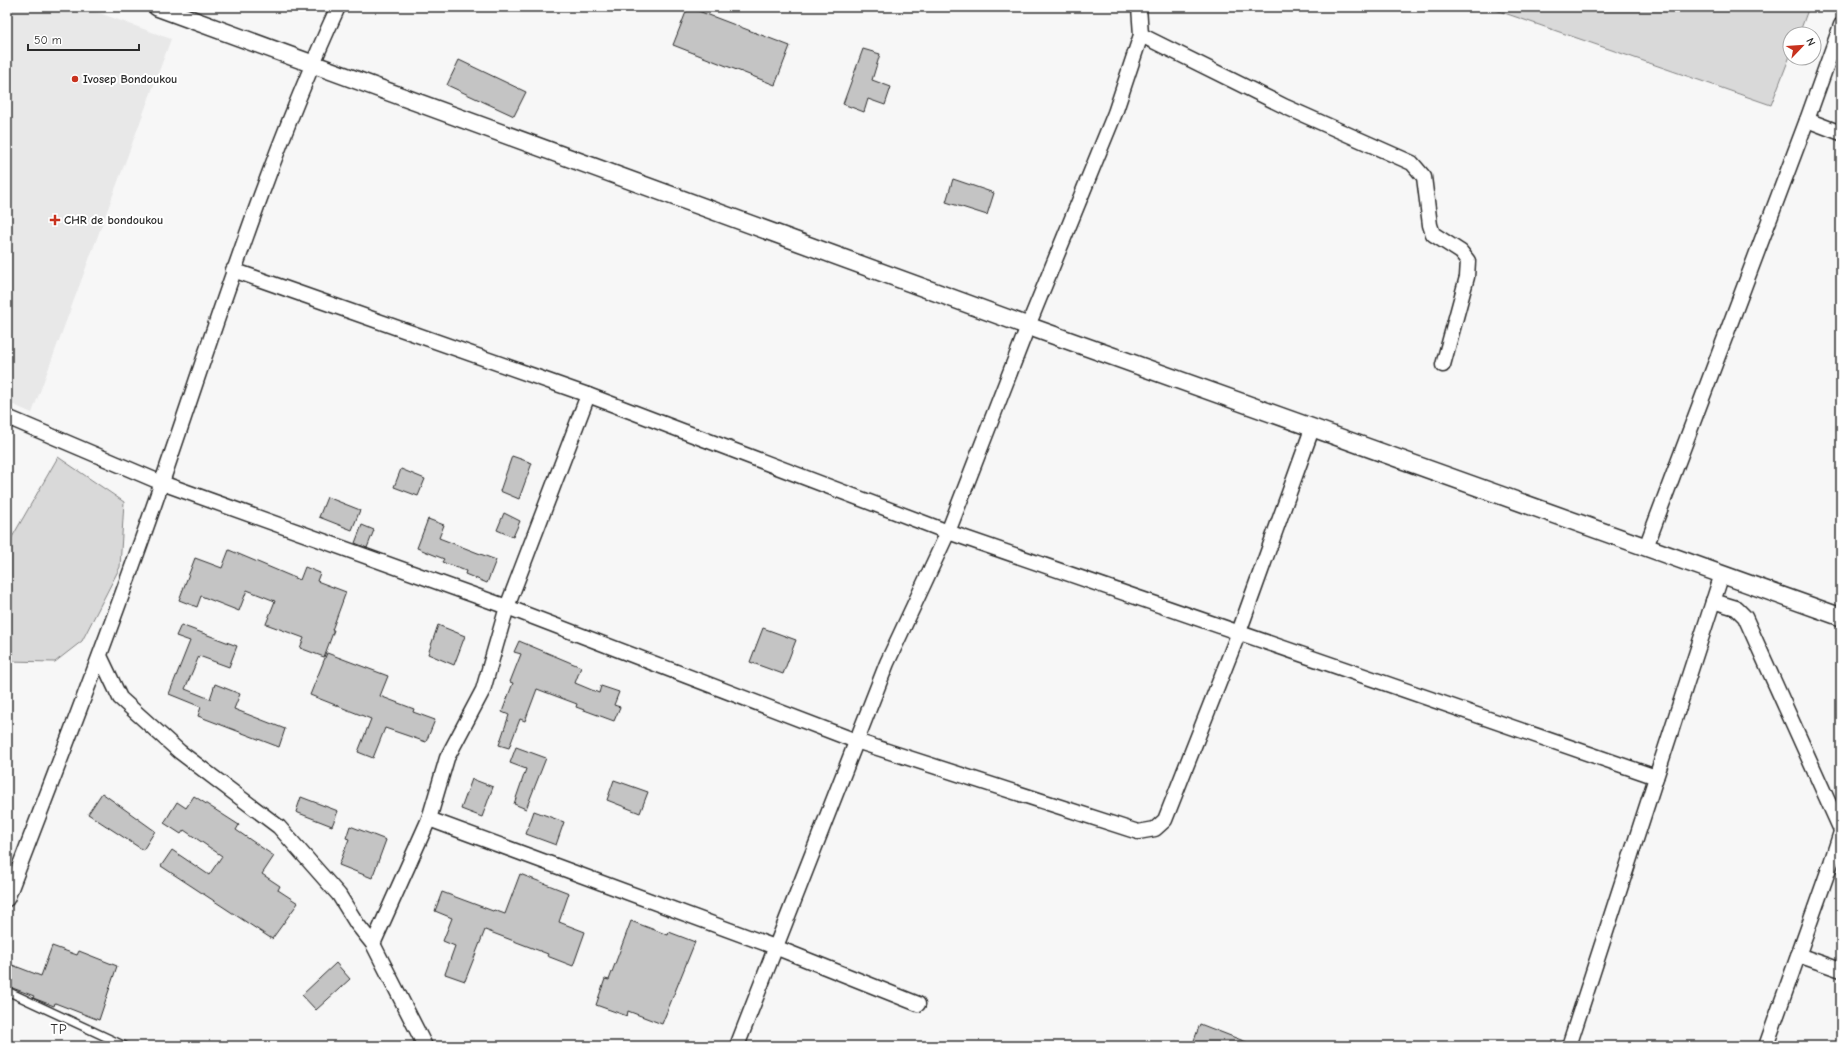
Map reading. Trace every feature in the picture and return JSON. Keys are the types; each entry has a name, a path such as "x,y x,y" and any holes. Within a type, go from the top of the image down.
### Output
{"street":[{"path":"157,7 1312,429 1841,617"},
{"path":"7,899 100,656 162,483 233,270 312,63 338,7"},
{"path":"737,1046 887,663 948,532 1028,326 1115,113 1141,35 1139,7"},
{"path":"1646,547 1807,120 1841,25"},
{"path":"1141,35 1286,107 1412,163 1424,177 1430,225 1434,234 1461,252 1468,261 1467,276 1443,365"},
{"path":"1807,120 1841,133"},
{"path":"233,270 588,395 948,532 1656,777"},
{"path":"373,944 429,819 447,758 483,690 507,607 588,395"},
{"path":"7,417 162,483 507,607 856,741 1138,832 1155,828 1165,820 1239,632 1312,429"},
{"path":"1570,1046 1722,574"},
{"path":"1713,601 1736,608 1745,616 1841,831 1766,1046"},
{"path":"100,656 120,698 180,752 279,827 338,895 357,924 373,944 425,1046"},
{"path":"429,819 775,947 918,1004"},
{"path":"1798,955 1841,970"}],"lane":[{"path":"7,992 125,1046"}],"shaded area":[{"name":"CHR de bondoukou","path":"7,7 83,7 171,39 32,413 7,402"},
{"path":"1487,7 1809,7 1802,26 1782,26 1782,66 1786,66 1771,105"},
{"path":"58,457 124,502 120,567 82,641 55,662 7,661 7,546"}],"building":[{"path":"688,7 790,46 775,85 673,45"},
{"path":"863,49 880,54 872,80 891,87 885,105 868,99 864,112 843,104"},
{"path":"459,60 526,92 514,116 447,85"},
{"path":"953,179 994,193 987,215 946,202"},
{"path":"512,456 532,463 519,499 500,491"},
{"path":"401,469 425,479 418,496 394,487"},
{"path":"327,497 360,510 352,530 319,517"},
{"path":"504,513 520,521 513,537 497,530"},
{"path":"428,519 444,525 439,538 496,560 487,583 465,574 466,571 442,562 444,559 417,548"},
{"path":"362,525 374,530 367,548 355,543"},
{"path":"229,550 300,580 305,567 320,573 317,581 346,592 324,657 300,648 304,638 266,624 275,601 247,590 239,611 201,596 197,607 179,600 195,558 222,568"},
{"path":"181,625 237,646 229,667 199,656 185,689 210,699 215,684 240,694 234,709 285,729 279,747 198,716 201,707 169,694 190,641 176,636"},
{"path":"438,625 465,636 454,665 428,654"},
{"path":"763,628 796,640 783,674 750,662"},
{"path":"519,641 581,667 575,683 599,693 601,686 619,692 614,705 620,707 614,721 576,707 577,704 537,689 525,721 520,719 509,748 499,745 509,715 502,712 513,683 510,682 521,654 514,652"},
{"path":"327,653 388,676 380,696 414,709 413,712 435,720 426,742 385,728 373,758 358,752 371,719 310,695"},
{"path":"516,747 546,758 526,809 514,804 526,769 510,763"},
{"path":"472,779 493,787 482,817 461,809"},
{"path":"614,780 648,792 640,813 607,800"},
{"path":"102,793 155,831 143,850 88,814"},
{"path":"194,796 239,825 236,830 274,856 262,874 280,886 278,890 298,903 272,939 161,866 172,850 209,875 222,856 184,830 181,834 164,823 177,802 186,808"},
{"path":"301,797 338,811 332,826 296,812"},
{"path":"534,811 564,822 556,845 526,834"},
{"path":"350,826 386,840 372,878 339,865 349,839 346,838"},
{"path":"520,874 569,893 559,922 585,932 573,966 547,956 548,954 485,930 465,981 445,974 455,946 443,941 452,918 435,911 442,892 505,914"},
{"path":"631,921 668,935 669,932 695,942 662,1024 628,1011 627,1016 596,1005 605,979 609,980"},
{"path":"52,946 77,955 79,951 117,966 99,1020 55,1003 54,1006 33,998 34,996 7,986 7,963 41,976"},
{"path":"336,963 350,979 316,1010 302,995"},
{"path":"1200,1024 1254,1045 1254,1046 1192,1046"}],"place":[{"name":"Ivosep Bondoukou","path":"75,79"},
{"name":"CHR de bondoukou","path":"55,220"}],"district":[{"name":"TP","path":"59,1029"}]}
